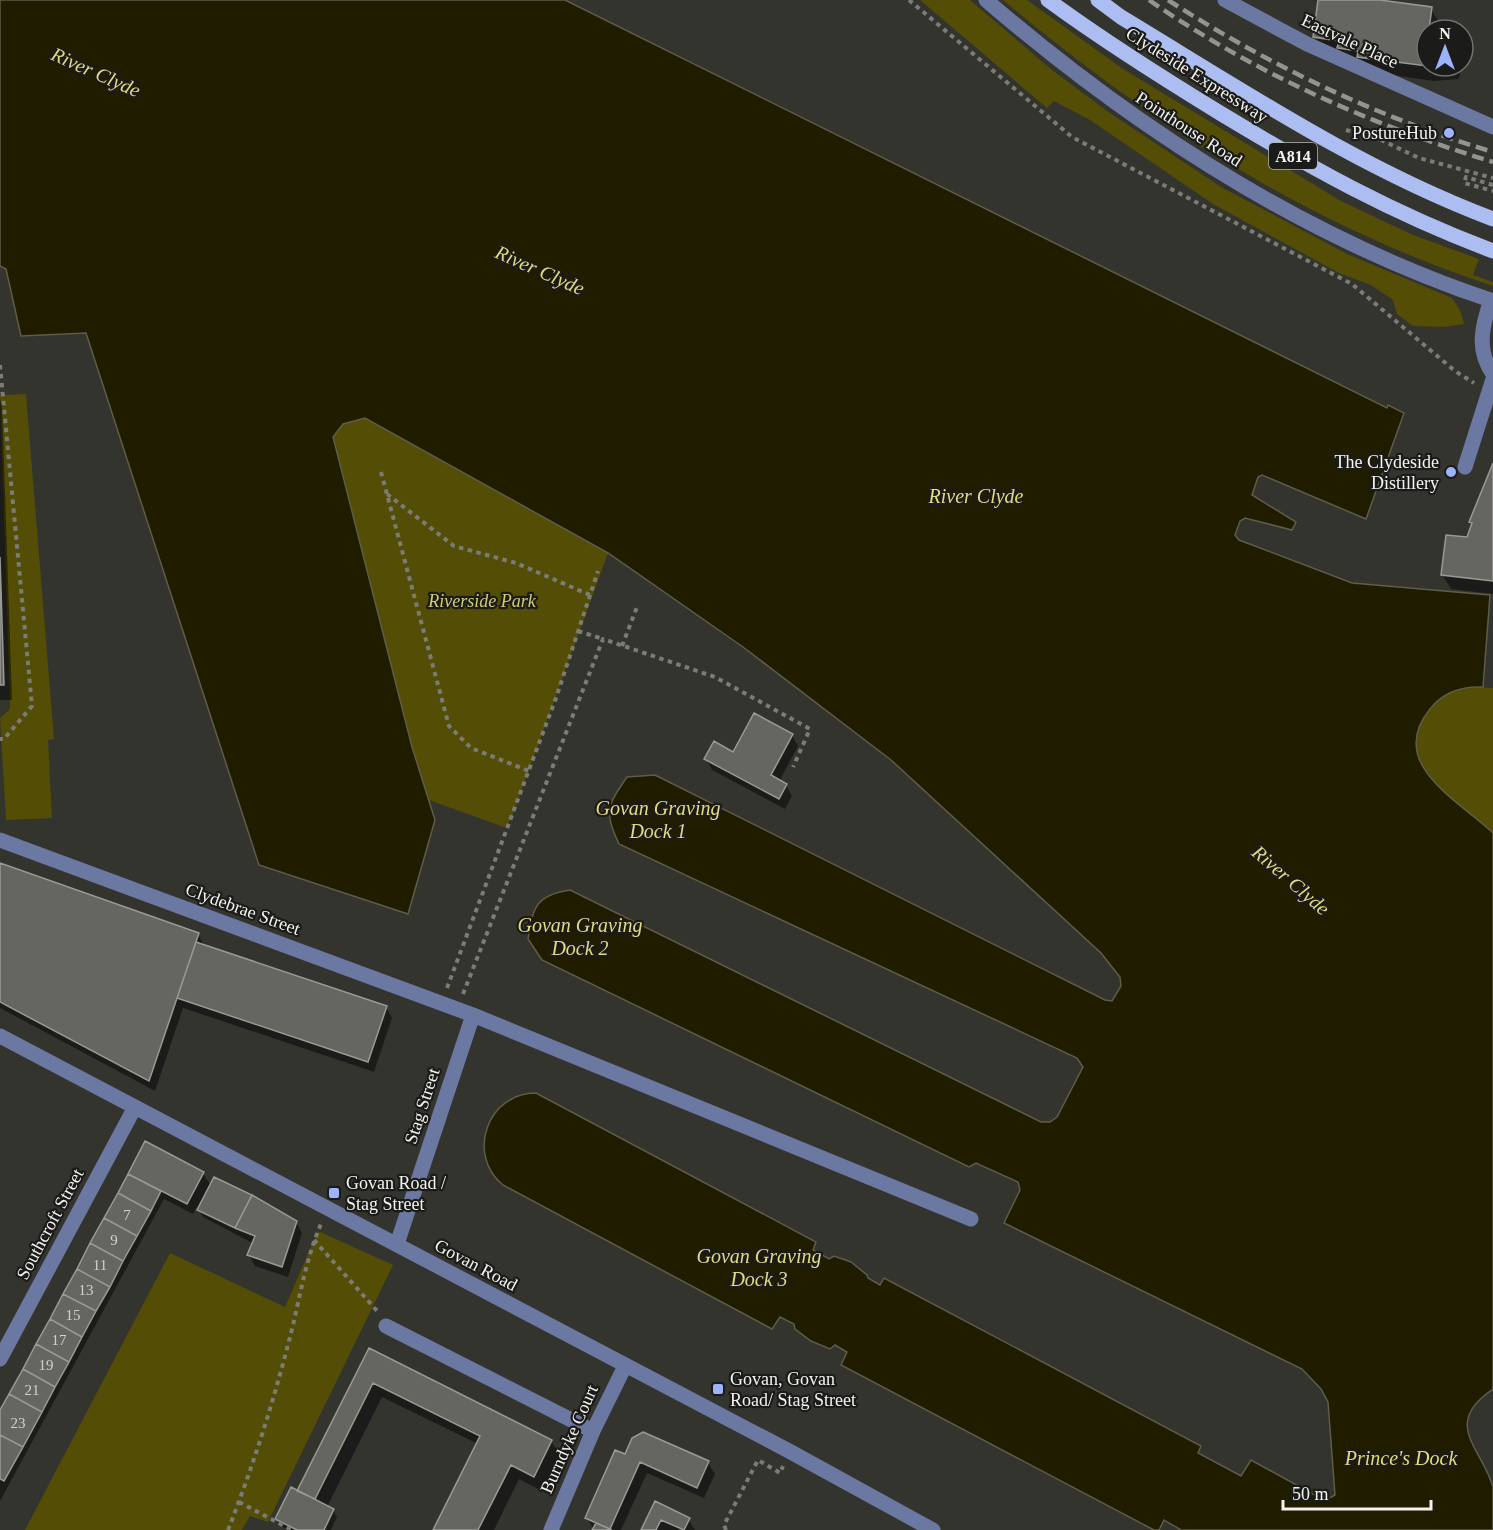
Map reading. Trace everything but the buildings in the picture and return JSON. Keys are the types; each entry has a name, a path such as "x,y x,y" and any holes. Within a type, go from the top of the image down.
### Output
{"main road":[{"name":"Clydeside Expressway","path":"1048,0 1103,40 1337,182 1393,210 1493,251"},
{"name":"Clydeside Expressway","path":"1098,0 1121,17 1262,103 1363,160 1447,201 1493,219"}],"street":[{"name":"Pointhouse Road","path":"986,0 1089,85 1145,125 1234,182 1379,256 1492,301"},
{"name":"Eastvale Place","path":"1225,0 1307,44 1493,127"},
{"path":"1465,467 1488,379 1482,335 1492,301"},
{"name":"Clydebrae Street","path":"0,840 458,1009 971,1220"},
{"name":"Stag Street","path":"397,1244 473,1015"},
{"name":"Govan Road","path":"0,1036 328,1210 397,1244 933,1530"},
{"name":"Southcroft Street","path":"0,1359 4,1343 135,1107"},
{"path":"386,1326 593,1431"},
{"name":"Burndyke Court","path":"551,1530 593,1431 625,1366"}],"path":[{"path":"909,0 1072,137 1352,284 1455,371 1488,379"},
{"path":"1343,129 1377,138 1419,158 1493,178"},
{"path":"1493,184 1466,177 1464,183 1493,191"},
{"path":"0,365 32,706 4,739 0,739"},
{"path":"381,472 449,726 471,747 529,771"},
{"path":"387,494 454,546 516,563 590,595"},
{"path":"441,1003 529,771 598,571"},
{"path":"622,646 637,607"},
{"path":"578,631 715,678 810,729 793,767"},
{"path":"458,1009 603,639"},
{"path":"228,1530 239,1502 293,1324 314,1239 328,1210"},
{"path":"314,1239 377,1309 386,1326"},
{"path":"726,1530 724,1524 758,1460 780,1473 789,1452"},
{"path":"239,1502 292,1530"}],"green space":[{"path":"920,0 970,0 1052,70 1107,111 1221,187 1347,254 1452,298 1460,310 1464,324 1445,327 1413,326 1397,314 1393,300 1371,285 1339,273 1213,204 1090,120 1054,101 1047,108"},
{"path":"1003,0 1027,0 1123,69 1341,201 1413,235 1479,259 1473,275 1493,282 1493,286 1425,262 1360,233 1296,202 1234,167 1115,88"},
{"path":"26,394 54,739 48,740 52,818 6,820 0,718 10,709 0,395"},
{"name":"Riverside Park","path":"365,418 608,553 511,820 504,827 429,800 412,747 333,437 343,424"},
{"path":"1473,687 1493,688 1493,833 1434,782 1423,767 1417,751 1417,733 1430,707 1446,695"},
{"path":"318,1231 393,1265 268,1522 250,1516 242,1530 25,1530 170,1253 285,1307"}],"water":[{"name":"River Clyde","path":"0,0 565,0 1387,408 1388,405 1404,413 1366,519 1262,475 1258,477 1252,495 1296,522 1292,530 1245,518 1240,521 1235,535 1239,540 1352,583 1490,595 1483,687 1453,691 1435,703 1418,729 1416,747 1421,764 1432,780 1493,833 1493,1389 1478,1402 1470,1414 1467,1425 1474,1448 1493,1487 1493,1530 1181,1530 1164,1520 1159,1530 1154,1530 841,1365 847,1352 835,1345 830,1349 811,1341 795,1329 794,1324 780,1317 772,1329 503,1185 492,1172 486,1158 484,1143 487,1128 494,1114 505,1103 519,1096 536,1093 816,1242 813,1250 829,1259 834,1256 851,1262 868,1278 880,1285 884,1278 1201,1446 1198,1453 1241,1476 1251,1460 1320,1498 1328,1499 1335,1495 1328,1402 1321,1389 1302,1369 1004,1223 1020,1190 1018,1182 976,1163 969,1167 542,960 528,939 535,911 543,899 570,890 1041,1122 1050,1122 1057,1117 1083,1067 1077,1058 619,844 610,816 615,795 627,777 655,775 1105,1000 1112,1001 1121,986 1120,977 1101,953 891,760 743,647 608,553 365,418 343,424 333,437 412,747 435,820 408,914 259,865 86,333 21,336 6,269 0,266"}],"railway":[{"path":"1149,0 1230,51 1272,74 1358,114 1493,162"},
{"path":"1168,0 1246,47 1325,88 1408,123 1493,152"}],"place":[{"name":"PostureHub","path":"1449,133"},
{"name":"The Clydeside Distillery","path":"1451,472"},
{"name":"Govan Road / Stag Street","path":"334,1193"},
{"name":"Govan, Govan Road/ Stag Street","path":"718,1389"}],"water label":[{"name":"Govan Graving Dock 1","path":"658,820"},
{"name":"Govan Graving Dock 2","path":"580,936"},
{"name":"Govan Graving Dock 3","path":"759,1268"},
{"name":"Prince's Dock","path":"1401,1458"}]}
